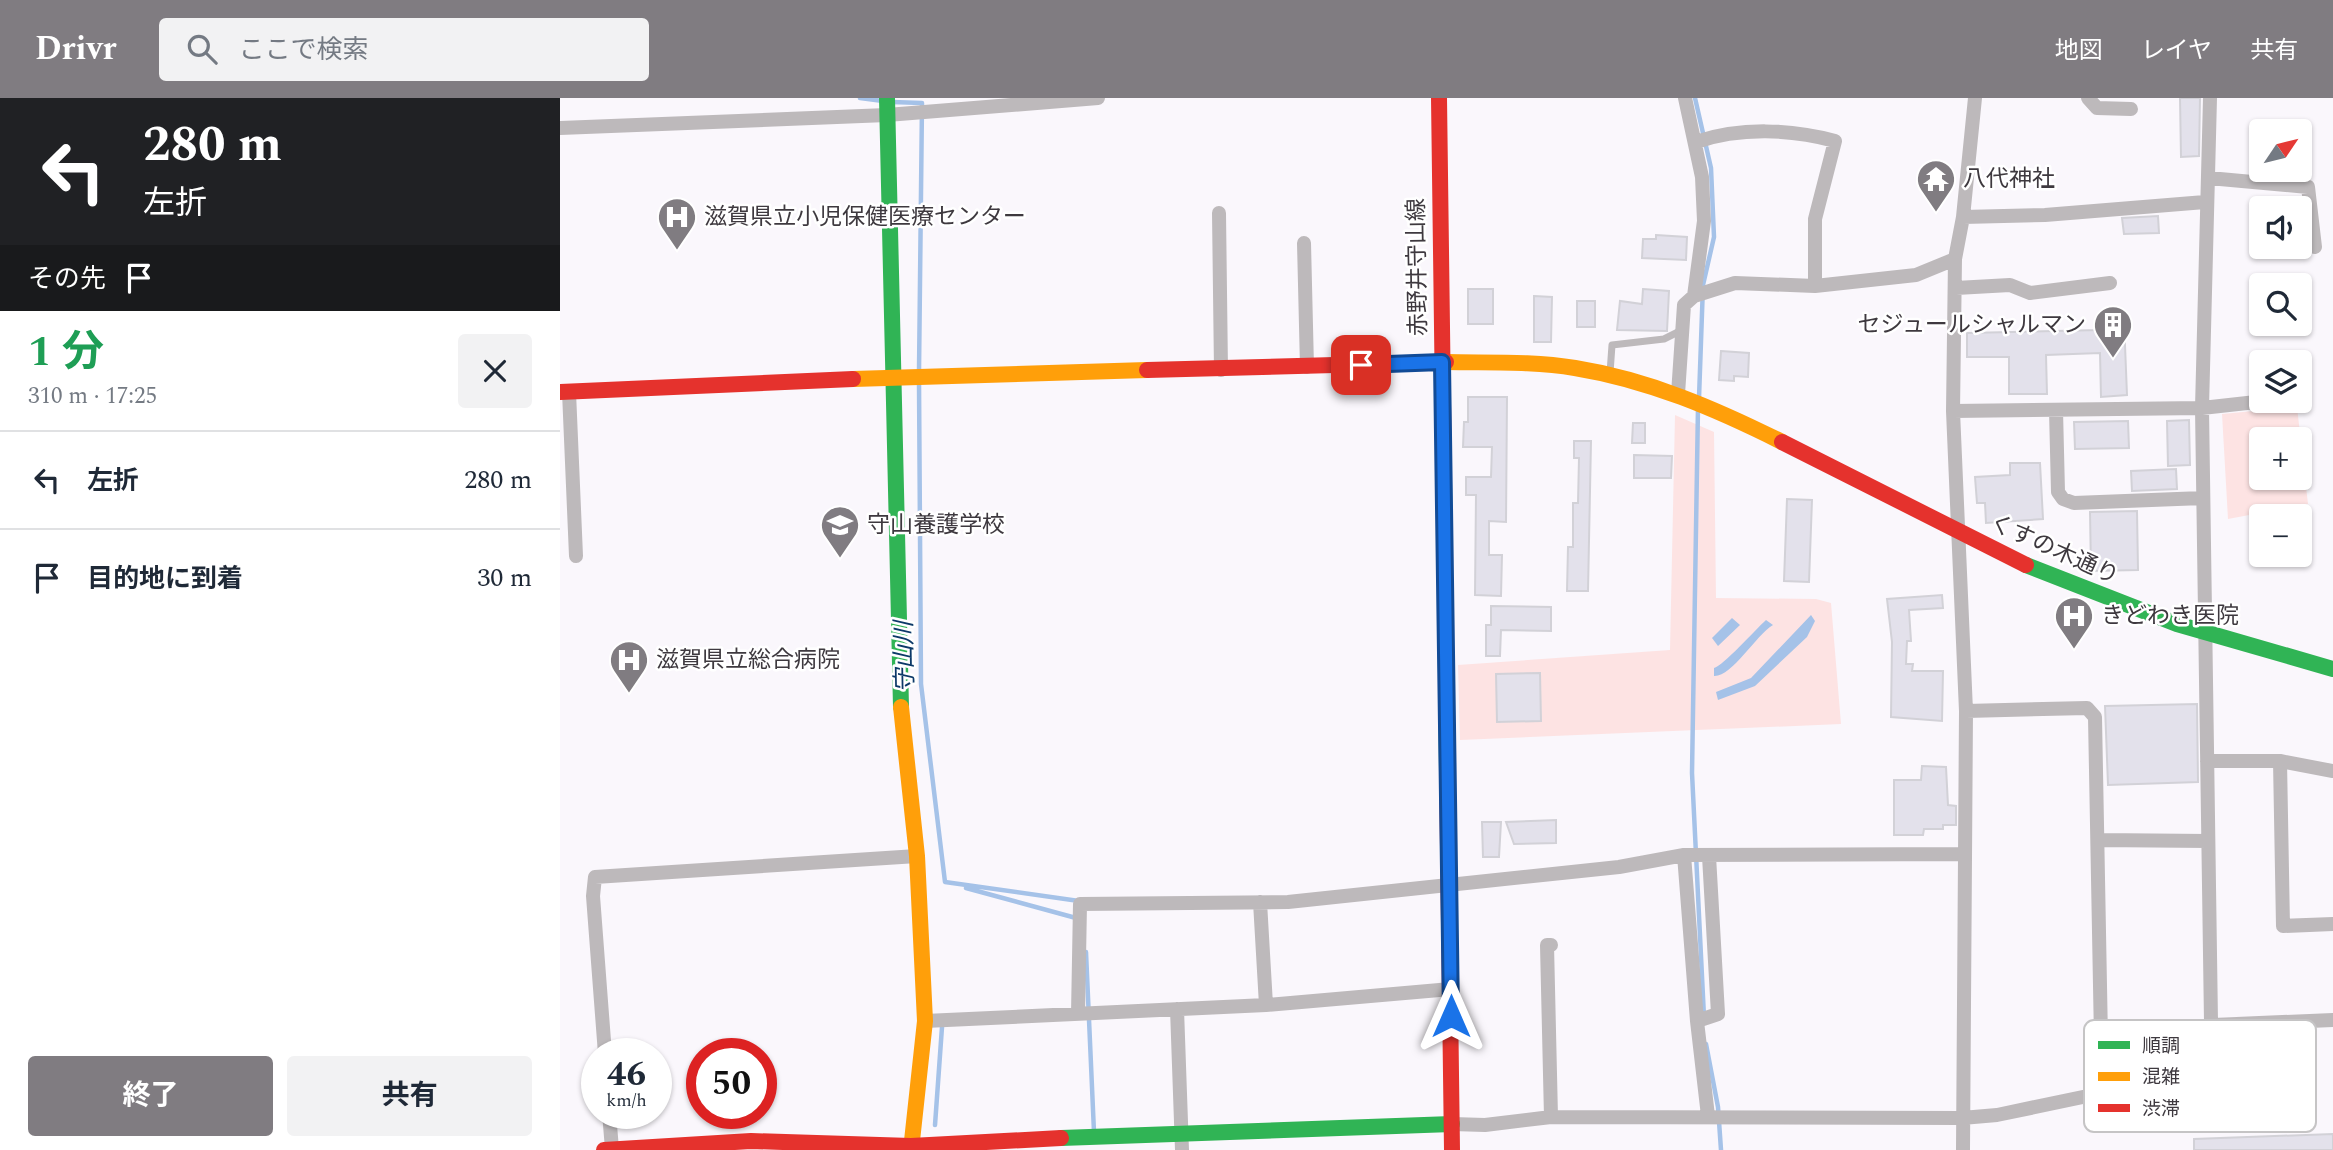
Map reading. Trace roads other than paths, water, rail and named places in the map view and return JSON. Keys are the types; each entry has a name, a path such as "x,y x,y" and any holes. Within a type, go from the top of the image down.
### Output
{"street":[{"path":"887,98 902,728 917,856 925,1021 911,1148"},
{"path":"560,128 887,115 1098,98"},
{"name":"赤野井守山線","path":"1439,98 1451,883 1452,1150"},
{"path":"1685,98 1703,139 1704,222 1700,294"},
{"path":"1963,1150 1966,711 1953,411 1955,259 1964,217 1975,98"},
{"path":"2088,98 2097,108 2131,110"},
{"path":"2210,98 2205,202 2202,408 2213,1020"},
{"path":"1703,139 1800,132 1835,141 1815,219 1815,286"},
{"path":"2208,178 2308,187 2315,247"},
{"path":"1964,217 2045,215 2205,202"},
{"path":"1219,213 1222,370"},
{"path":"1304,243 1307,367"},
{"path":"1678,394 1680,331 1684,305 1700,294 1735,283 1815,286 1916,275 1955,259"},
{"path":"1956,288 2010,285 2030,293 2110,283"},
{"name":"くすの木通り","path":"565,392 895,377 1442,362 1575,368 1678,394 1810,454 1957,531 2086,591 2146,615 2274,655 2333,669"},
{"path":"565,392 576,555"},
{"path":"1953,411 2202,408 2249,403"},
{"path":"2056,410 2058,492 2063,499 2074,503 2203,498"},
{"path":"1966,711 2087,708 2095,717 2101,1020"},
{"path":"2207,761 2280,761 2333,771"},
{"path":"2280,761 2283,926 2333,924"},
{"path":"2098,840 2208,841"},
{"path":"1078,1014 1080,904 1287,902 1619,867 1684,855 1964,854"},
{"path":"1684,855 1697,1021 1708,1116"},
{"path":"604,1038 593,896 594,877 917,856"},
{"path":"1697,1021 1718,1014 1709,856"},
{"path":"1260,902 1266,1005"},
{"path":"1551,945 1547,945 1551,1117"},
{"path":"1693,950 1713,948"},
{"path":"925,1021 1266,1005 1451,989"},
{"path":"1177,1009 1182,1150"},
{"path":"609,1129 608,1149 751,1141 911,1148 1182,1132 1485,1125 1551,1117 1962,1118 1997,1115 2084,1097"}],"lane":[{"path":"1610,377 1612,345 1664,339 1680,331"}],"water":[{"path":"1811,615 1815,621 1807,637 1755,686 1718,700 1716,692 1751,678"},
{"path":"1732,618 1740,625 1718,646 1712,638"},
{"path":"1766,620 1773,625 1728,670 1714,676 1714,668 1732,655"}],"waterway":[{"name":"守山川","path":"860,98 883,101"},
{"path":"1695,98 1711,168 1714,237 1703,285 1699,398"},
{"name":"守山川","path":"892,102 922,103 919,372"},
{"name":"守山川","path":"919,381 921,684 945,882 1079,901"},
{"path":"1698,407 1692,773 1704,1017"},
{"path":"966,888 1076,918"},
{"name":"守山川","path":"1086,952 1094,1132"},
{"name":"守山川","path":"935,1125 942,1027"},
{"path":"1706,1044 1718,1107 1721,1150"}],"place":[{"name":"八代神社","path":"1936,213"},
{"name":"滋賀県立小児保健医療センター","path":"677,251"},
{"name":"セジュールシャルマン","path":"2113,359"},
{"name":"守山養護学校","path":"840,559"},
{"name":"きどわき医院","path":"2074,650"},
{"name":"滋賀県立総合病院","path":"629,694"}]}
